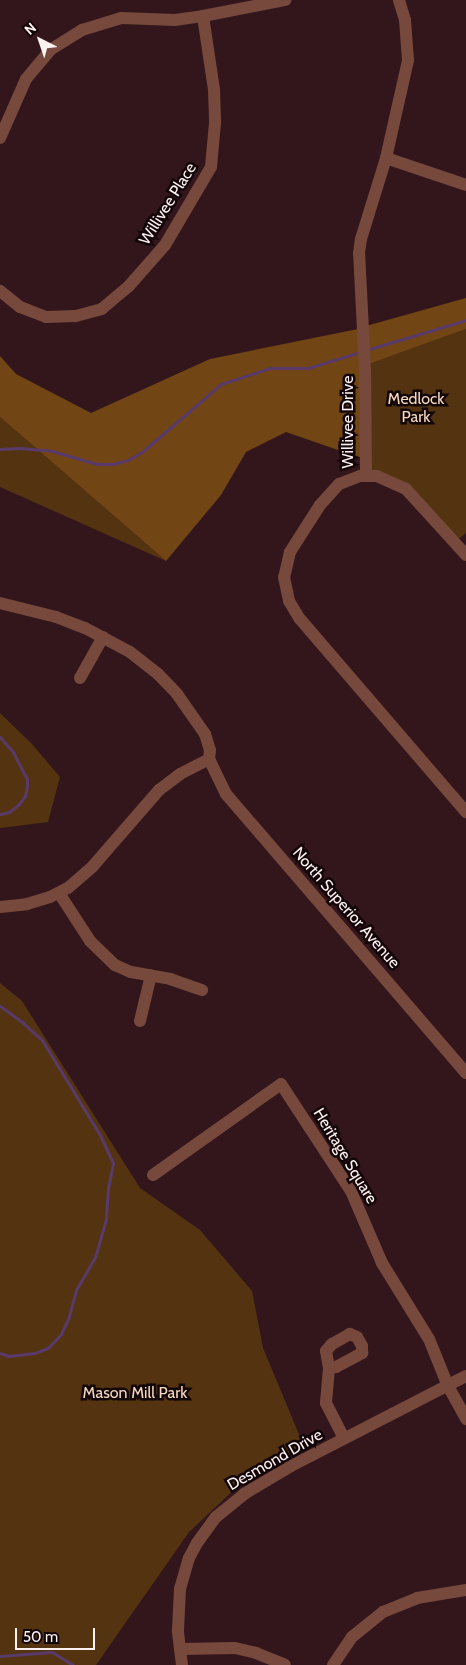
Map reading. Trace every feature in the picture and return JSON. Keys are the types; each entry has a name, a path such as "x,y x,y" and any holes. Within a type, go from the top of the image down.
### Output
{"street":[{"path":"0,138 26,79 50,50 82,30 122,18 175,20 285,0"},
{"name":"Willivee Drive","path":"398,0 405,20 408,60 386,158 358,253 366,387 366,476 351,478 334,489 298,537 290,552 284,576 289,601 300,619 466,812"},
{"name":"Willivee Place","path":"0,291 20,307 46,317 76,316 102,309 129,286 165,246 211,167 215,123 214,90 203,16"},
{"path":"386,158 466,186"},
{"path":"366,476 386,478 406,489 466,555"},
{"name":"North Superior Avenue","path":"0,603 56,618 104,637 141,659 172,688 205,734 210,750 209,759 219,782 235,805 466,1073"},
{"path":"80,678 104,637"},
{"path":"0,907 27,904 59,893 76,882 93,866 159,790 180,774 209,759"},
{"path":"59,893 82,932 106,960 122,969 170,979 202,990"},
{"path":"140,1021 150,975"},
{"name":"Heritage Square","path":"153,1175 281,1084 351,1191 382,1263 429,1339 448,1386"},
{"path":"329,1368 326,1403 344,1438"},
{"name":"Desmond Drive","path":"182,1665 178,1609 180,1590 189,1558 206,1528 228,1506 259,1484 466,1376"},
{"path":"448,1386 466,1419"},
{"path":"333,1665 352,1637 371,1620 388,1609 417,1598 466,1590"},
{"path":"180,1649 235,1648 256,1653 285,1665"}],"green space":[{"name":"Medlock Park","path":"466,329 466,533 455,542 406,489 366,476 369,364"},
{"path":"0,417 166,561 0,487"},
{"path":"0,713 32,744 60,777 48,822 0,828"},
{"name":"Mason Mill Park","path":"0,983 22,1001 140,1188 200,1230 252,1291 263,1348 303,1444 236,1488 189,1532 96,1665 0,1665"}],"shaded area":[{"path":"466,298 466,329 369,364 366,326"},
{"path":"363,328 364,459 286,432 246,452 221,495 166,561 0,417 0,356 16,374 91,413 210,359"}],"waterway":[{"path":"366,350 466,320"},
{"path":"0,449 20,448 52,451 97,464 113,464 128,460 142,452 221,384 270,368 308,368 360,352"},
{"path":"0,737 13,752 27,779 25,796 19,804 9,812 0,814"},
{"path":"0,1006 42,1040 100,1135 113,1163 108,1188 106,1219 95,1257 76,1290 69,1317 61,1334 48,1348 34,1353 9,1356 0,1353"},
{"path":"0,1656 52,1652 73,1665"}]}
